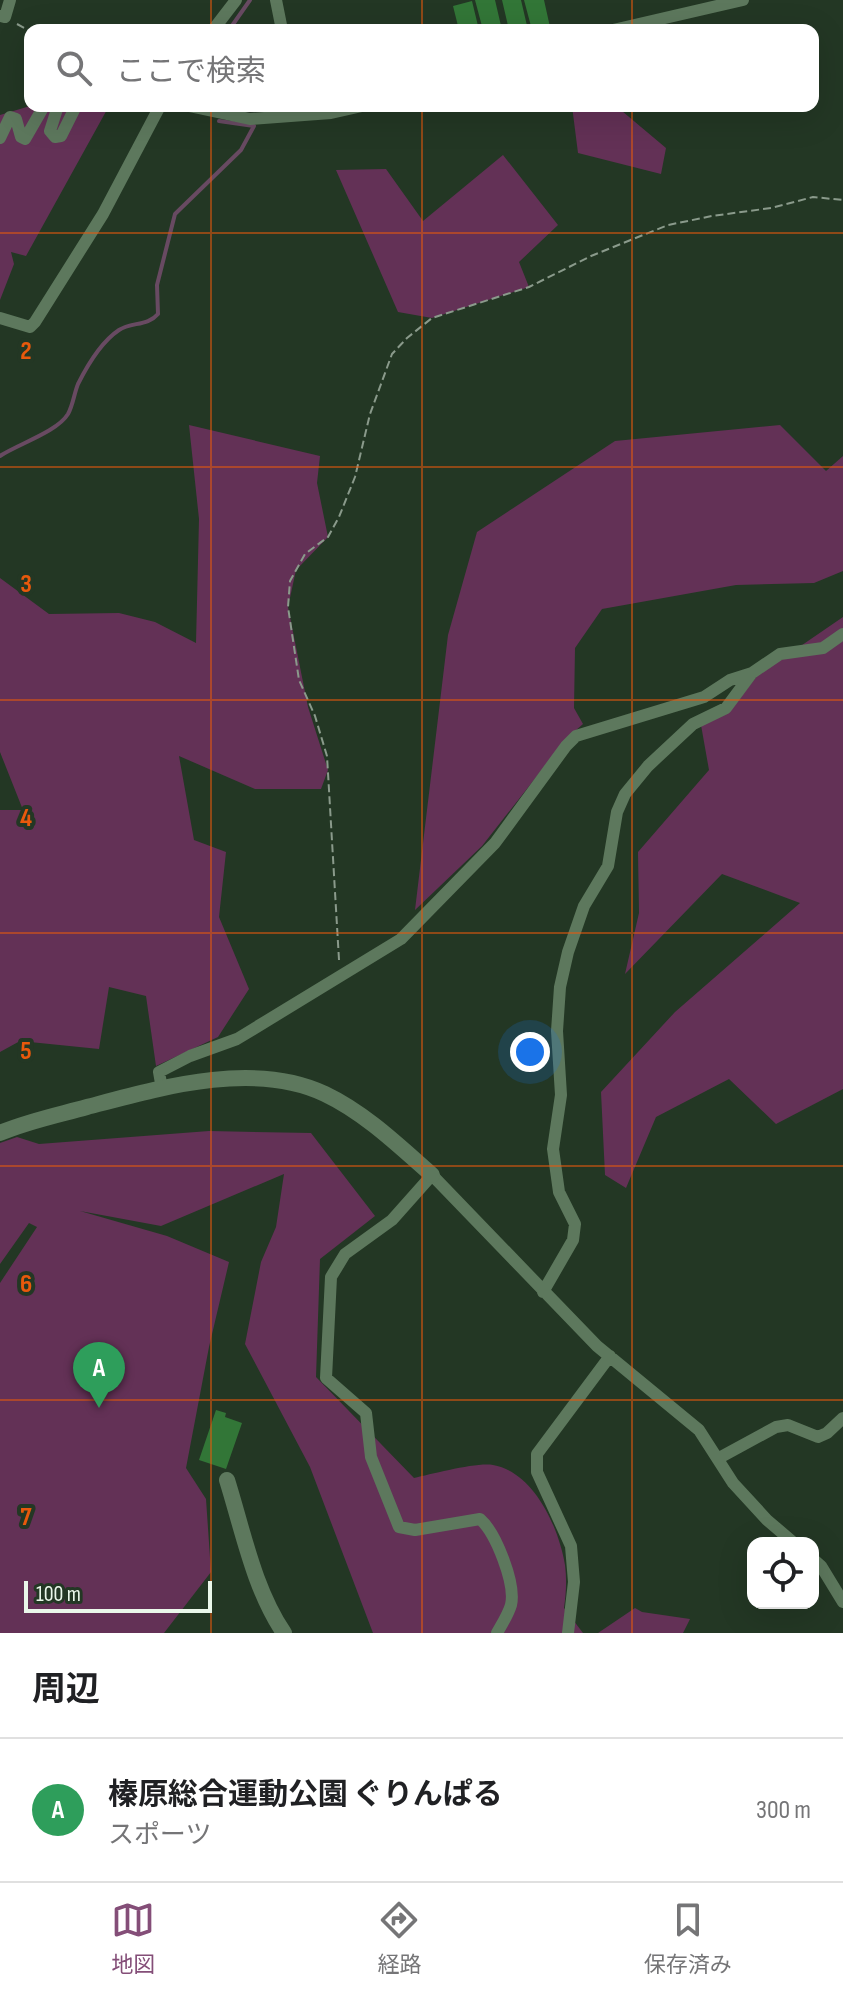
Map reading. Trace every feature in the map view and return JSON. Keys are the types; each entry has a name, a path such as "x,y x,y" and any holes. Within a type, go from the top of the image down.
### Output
{"street":[{"path":"3,16 10,0"},
{"path":"218,24 236,0"},
{"path":"276,0 281,24"},
{"path":"639,24 743,0"},
{"path":"0,138 10,117 16,119 21,137 25,139 41,112"},
{"path":"56,112 50,131 55,137 61,136 73,112"},
{"path":"0,318 30,327 35,322 103,214 157,112"},
{"path":"217,112 250,119 295,112 335,112"},
{"path":"162,1089 159,1072 190,1056 237,1039 340,974 388,949 495,843 576,736 704,697 730,680 752,673 780,654 823,648 843,634"},
{"path":"543,1292 573,1240 575,1224 559,1192 553,1149 561,1095 556,1044 558,1010 568,952 584,906 608,866 617,812 625,794 648,766 693,724 726,708 752,673"},
{"path":"0,1133 19,1125 162,1089 221,1078 299,1085 324,1094 378,1129 432,1175 597,1346 699,1430 733,1483 787,1537"},
{"path":"432,1175 392,1220 345,1254 331,1277 326,1378 366,1413 371,1457 399,1527 415,1530 480,1519 492,1529 511,1585 512,1602 497,1633"},
{"path":"568,1633 574,1582 571,1546 537,1472 536,1459 543,1445 610,1356"},
{"path":"719,1458 776,1427 788,1425 818,1437 843,1418"},
{"path":"227,1480 262,1590 284,1633"},
{"path":"819,1564 843,1602"}],"path":[{"path":"3,16 24,28"},
{"path":"340,974 327,756 315,716 299,680 288,607 290,581 305,554 328,537 339,517 355,477 370,414 392,354 432,318 529,287 591,256 668,225 771,208 813,197 843,200"}],"shaded area":[{"path":"24,108 24,112 106,112 26,256 11,252 14,264 0,300 0,115"},
{"path":"573,112 623,112 666,148 661,174 578,153"},
{"path":"503,155 558,225 519,262 529,287 432,318 398,312 336,170 386,169 423,221"},
{"path":"189,425 320,456 317,483 328,537 296,570 288,607 308,707 328,770 321,789 255,789 179,756 194,840 226,852 219,917 249,989 218,1037 156,1066 146,996 109,987 99,1049 20,1041 0,1052 0,810 23,810 0,752 0,578 49,614 119,613 155,622 196,643 199,519"},
{"path":"780,425 826,471 843,456 843,571 814,583 736,585 602,609 575,648 574,708 583,724 566,739 482,846 415,910 448,635 477,532 615,441"},
{"path":"843,617 843,1089 776,1124 729,1079 656,1117 626,1188 605,1175 601,1092 675,1012 800,903 722,874 625,974 639,913 638,852 709,770 701,725 729,712 757,676"},
{"path":"209,1131 311,1133 375,1216 320,1259 316,1377 414,1478 476,1465 493,1465 521,1478 542,1504 557,1535 566,1571 564,1608 583,1633 373,1633 310,1467 245,1344 261,1262 276,1227 284,1174 161,1226 80,1211 167,1236 229,1262 186,1468 206,1499 211,1572 164,1633 0,1633 0,1283 37,1227 29,1223 0,1264 0,1143 17,1137 39,1144"},
{"path":"635,1608 642,1612 690,1619 683,1633 598,1633"}],"building":[{"path":"475,0 495,0 501,24 481,24"},
{"path":"502,0 521,0 527,24 508,24"},
{"path":"524,0 544,0 549,24 530,24"},
{"path":"472,1 478,24 458,24 453,6"},
{"path":"216,1410 242,1423 226,1469 199,1460"}],"waterway":[{"path":"233,24 250,0"},
{"path":"0,456 63,420 70,411 82,377 106,341 124,328 158,314 157,285 175,214 241,150 254,126 219,121"}],"place":[{"name":"榛原総合運動公園 ぐりんぱる","path":"99,1408"}]}
